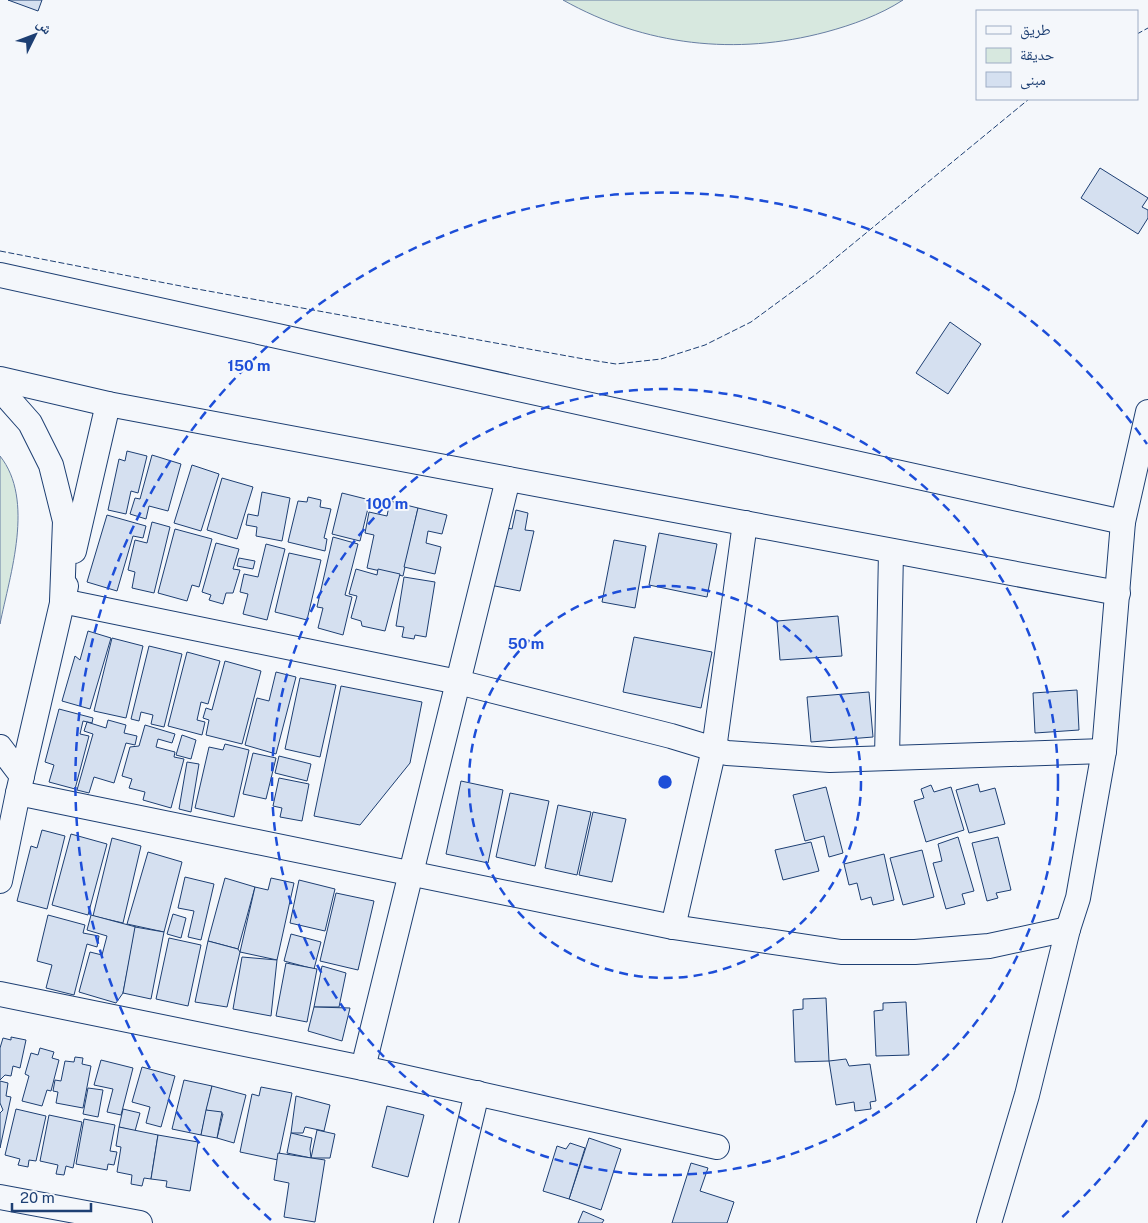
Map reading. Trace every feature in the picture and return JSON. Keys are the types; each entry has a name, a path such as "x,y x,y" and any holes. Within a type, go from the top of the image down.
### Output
{"street":[{"path":"0,275 1123,522"},
{"path":"0,379 108,404 1118,593"},
{"path":"0,389 30,423 51,465 65,521 62,601"},
{"path":"0,881 20,785 108,404"},
{"path":"989,1223 1027,1095 1068,929 1078,898 1104,751 1123,522 1142,470 1148,412"},
{"path":"363,1068 508,479"},
{"path":"672,927 714,749 745,523"},
{"path":"887,758 891,551"},
{"path":"62,601 458,682 671,736 727,753 830,760 1104,751"},
{"path":"0,747 20,785 411,874 672,927 841,952 915,952 988,946 1068,929"},
{"path":"0,994 363,1068 717,1147"},
{"path":"446,1223 477,1093"},
{"path":"0,1197 136,1223"}],"green space":[{"path":"563,0 903,0 866,19 826,32 758,44 725,45 659,37 626,28 594,16"},
{"path":"0,456 10,474 16,494 18,515 14,560 0,624"}],"building":[{"path":"8,0 42,0 38,11"},
{"path":"1100,168 1148,198 1142,207 1148,210 1148,218 1138,234 1081,198"},
{"path":"950,322 981,344 948,394 916,373"},
{"path":"127,451 147,456 138,493 131,491 126,514 108,510 119,459 125,461"},
{"path":"152,455 181,464 168,511 149,506 146,519 130,514 135,498 140,499"},
{"path":"192,465 219,474 201,531 174,523"},
{"path":"222,478 253,487 237,539 207,530"},
{"path":"262,492 290,498 282,541 256,536 257,527 246,525 248,514 258,516"},
{"path":"342,493 370,500 360,541 332,534"},
{"path":"308,497 321,500 320,507 331,509 324,538 327,539 325,551 288,542 298,501 307,502"},
{"path":"390,501 418,508 403,576 367,568 374,535 365,533 369,512 387,516"},
{"path":"418,508 447,515 442,534 428,531 426,543 441,547 435,574 404,567"},
{"path":"516,510 528,513 525,530 534,531 520,591 490,585 502,527 512,529"},
{"path":"107,515 146,526 143,538 133,536 117,591 87,582"},
{"path":"152,522 170,527 154,593 132,588 135,572 128,570 135,540 147,543"},
{"path":"175,529 212,539 199,587 192,585 187,601 158,593"},
{"path":"659,533 717,544 707,597 649,585"},
{"path":"333,537 358,544 345,595 352,597 343,635 318,628 323,608 317,607"},
{"path":"614,540 646,546 635,608 602,602"},
{"path":"216,543 239,549 233,569 240,570 233,593 226,593 223,604 209,600 211,595 202,592"},
{"path":"266,544 285,549 267,620 243,614 248,594 240,592 244,574 258,577"},
{"path":"289,553 321,560 307,620 275,612"},
{"path":"239,558 255,561 253,569 237,566"},
{"path":"356,569 377,575 378,569 400,574 385,631 362,626 361,621 351,618 357,596 349,594"},
{"path":"404,577 435,582 426,637 415,635 414,639 402,637 404,627 396,626"},
{"path":"838,616 842,656 780,660 777,621"},
{"path":"88,631 111,638 90,709 62,701 75,656 80,660"},
{"path":"634,637 712,652 701,708 623,692"},
{"path":"112,638 143,646 126,718 94,711"},
{"path":"149,646 182,654 164,727 151,724 153,715 141,712 139,721 131,719"},
{"path":"187,652 220,661 208,704 201,702 197,720 205,722 202,735 168,726"},
{"path":"225,661 261,671 242,744 206,735 209,720 203,718 206,708 212,710"},
{"path":"276,672 296,677 276,754 245,745 257,698 269,701"},
{"path":"300,678 336,685 320,757 285,749"},
{"path":"341,686 422,702 410,763 360,825 314,816"},
{"path":"1077,690 1079,730 1035,733 1033,693"},
{"path":"869,692 873,737 811,742 807,697"},
{"path":"59,709 93,718 92,723 83,721 80,734 89,736 75,789 49,782 54,765 45,762"},
{"path":"108,720 126,725 124,733 137,736 135,745 126,743 114,783 94,777 89,793 77,790 93,734 84,731 87,722 106,728"},
{"path":"145,725 175,734 172,743 158,739 156,747 175,752 174,757 184,759 171,808 143,800 145,792 129,788 132,779 122,776 130,747 139,746"},
{"path":"182,735 196,740 191,759 176,755"},
{"path":"225,744 249,750 234,817 195,808 209,747 223,750"},
{"path":"253,753 276,758 266,799 243,794"},
{"path":"279,756 311,764 307,781 275,773"},
{"path":"187,762 199,764 191,812 179,809"},
{"path":"279,778 309,784 302,821 280,817 282,808 273,806"},
{"path":"461,781 503,790 488,863 446,854"},
{"path":"978,784 980,792 995,788 1005,824 969,833 956,790"},
{"path":"931,785 934,792 951,787 964,830 926,842 914,801 924,798 921,789"},
{"path":"826,787 843,853 829,857 824,836 805,841 793,795"},
{"path":"510,793 549,801 535,866 496,857"},
{"path":"558,805 591,812 577,875 545,868"},
{"path":"593,812 626,819 612,882 579,875"},
{"path":"42,830 65,836 47,909 17,901 31,846 37,848"},
{"path":"71,834 107,844 88,915 52,905"},
{"path":"958,837 974,891 962,894 965,904 946,909 933,863 942,861 938,844"},
{"path":"998,837 1011,890 996,893 998,898 987,901 972,843"},
{"path":"112,838 141,846 123,923 93,916"},
{"path":"811,842 819,871 783,880 775,850"},
{"path":"922,850 934,897 903,905 890,858"},
{"path":"148,852 182,862 164,932 127,924"},
{"path":"884,854 894,900 873,905 871,897 861,900 857,883 849,885 844,864"},
{"path":"185,877 214,884 201,940 188,937 194,911 178,908"},
{"path":"225,878 255,887 238,949 208,941"},
{"path":"271,878 294,883 277,960 240,952 255,887 268,890"},
{"path":"299,880 335,889 325,931 290,923"},
{"path":"336,893 374,901 358,970 320,961"},
{"path":"173,914 186,918 181,938 167,934"},
{"path":"48,915 85,925 83,933 99,936 97,947 87,944 74,995 46,988 52,965 37,961"},
{"path":"91,915 136,927 123,993 116,1003 79,992 90,952 102,955 107,936 87,930"},
{"path":"135,927 164,932 151,999 123,993"},
{"path":"291,934 321,942 314,969 284,961"},
{"path":"169,938 201,945 188,1006 156,999"},
{"path":"208,941 238,949 240,952 227,1007 195,1002"},
{"path":"242,957 277,960 271,1016 233,1009"},
{"path":"286,963 317,969 307,1022 276,1016"},
{"path":"322,966 346,973 339,1007 314,1007"},
{"path":"826,998 829,1061 795,1062 793,1010 803,1009 803,999"},
{"path":"906,1002 909,1055 876,1056 874,1011 883,1010 883,1003"},
{"path":"314,1007 350,1008 342,1041 308,1031"},
{"path":"11,1037 26,1040 20,1068 13,1066 11,1076 5,1075 0,1080 0,1048 3,1038 11,1040"},
{"path":"40,1048 54,1052 52,1058 59,1060 51,1091 47,1090 42,1106 22,1101 29,1076 25,1074 31,1053 38,1055"},
{"path":"75,1057 83,1058 82,1064 91,1066 83,1108 56,1103 58,1092 53,1091 55,1080 61,1081 65,1061 74,1062"},
{"path":"846,1059 849,1066 870,1064 876,1101 870,1102 871,1109 855,1111 854,1102 836,1105 829,1061"},
{"path":"101,1060 133,1068 121,1115 107,1112 113,1089 94,1085"},
{"path":"142,1067 175,1076 161,1127 146,1123 150,1107 132,1102"},
{"path":"184,1080 212,1086 201,1135 172,1129"},
{"path":"0,1081 8,1083 6,1096 11,1097 0,1148 0,1113 3,1110 0,1103"},
{"path":"212,1086 246,1095 234,1143 217,1138 223,1114 206,1110"},
{"path":"261,1087 292,1093 278,1160 240,1152 252,1094 259,1096"},
{"path":"88,1088 103,1090 98,1117 83,1114"},
{"path":"296,1096 330,1105 324,1131 305,1127 303,1133 291,1133"},
{"path":"387,1106 424,1115 408,1177 372,1167"},
{"path":"16,1109 46,1116 36,1161 29,1160 28,1167 18,1165 20,1159 5,1155"},
{"path":"123,1109 140,1113 135,1131 119,1127"},
{"path":"206,1110 222,1112 217,1138 201,1135"},
{"path":"49,1115 82,1122 73,1168 66,1166 64,1175 56,1174 58,1165 40,1161"},
{"path":"84,1119 115,1125 110,1151 117,1152 114,1165 108,1164 107,1170 76,1164"},
{"path":"119,1127 158,1135 151,1179 144,1178 142,1186 131,1184 132,1175 117,1172 121,1147 116,1146"},
{"path":"317,1130 335,1134 330,1158 311,1158"},
{"path":"291,1133 312,1138 311,1158 287,1153"},
{"path":"158,1135 198,1142 190,1191 166,1187 167,1181 151,1179"},
{"path":"589,1138 621,1149 601,1210 569,1199"},
{"path":"570,1143 585,1148 569,1199 543,1191 557,1146 566,1149"},
{"path":"278,1153 325,1160 315,1222 284,1217 289,1183 274,1180"},
{"path":"691,1163 708,1168 700,1191 734,1202 727,1223 672,1223"},
{"path":"583,1211 604,1220 602,1223 578,1223"}],"fence":[{"path":"1138,33 1148,28"},
{"path":"0,251 186,287 584,359 616,364 661,359 705,345 751,322 815,275 1028,100"}]}
